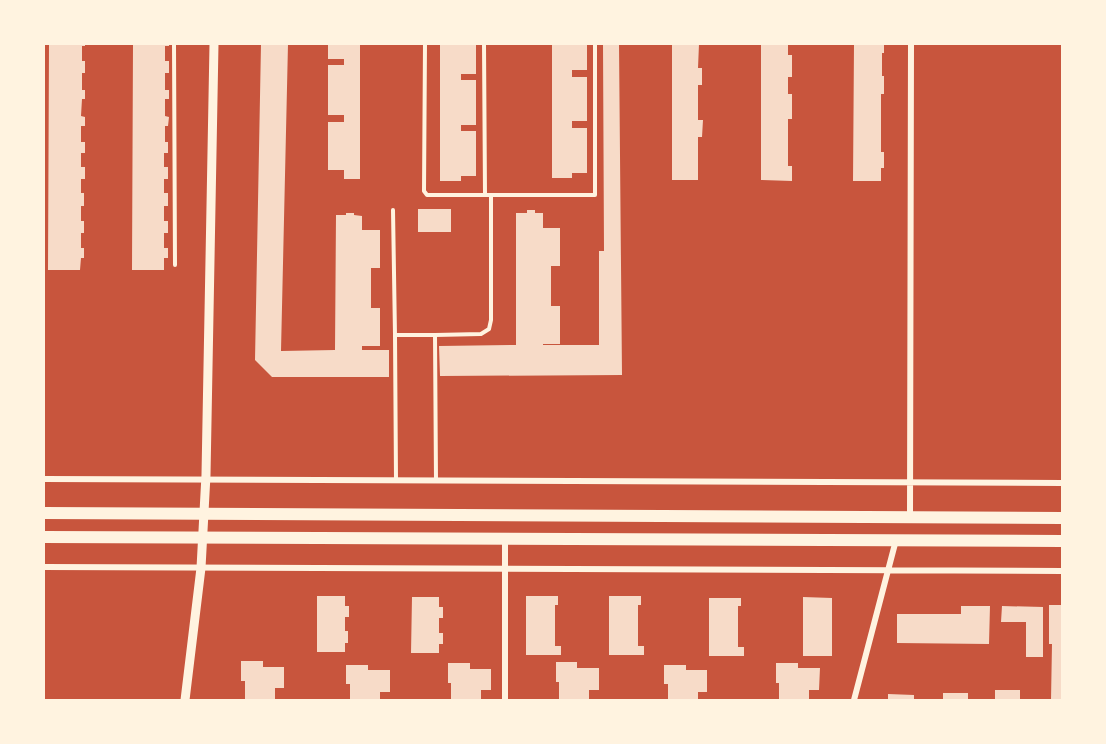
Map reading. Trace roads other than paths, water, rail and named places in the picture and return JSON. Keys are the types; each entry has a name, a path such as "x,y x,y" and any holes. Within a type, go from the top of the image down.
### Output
{"main road":[{"path":"44,513 1062,518"},
{"path":"44,537 1062,541"}],"street":[{"path":"185,700 201,568 206,480 214,44"},
{"path":"910,517 911,44"},
{"path":"44,479 1062,483"},
{"path":"505,539 505,700"},
{"path":"854,700 896,540"},
{"path":"44,567 1062,571"}],"lane":[{"path":"174,44 175,265"},
{"path":"425,44 424,191 427,195 595,195 595,44"},
{"path":"484,44 485,195"},
{"path":"395,335 481,334 489,329 491,320 491,195"},
{"path":"393,210 396,481"},
{"path":"435,335 436,481"}]}
